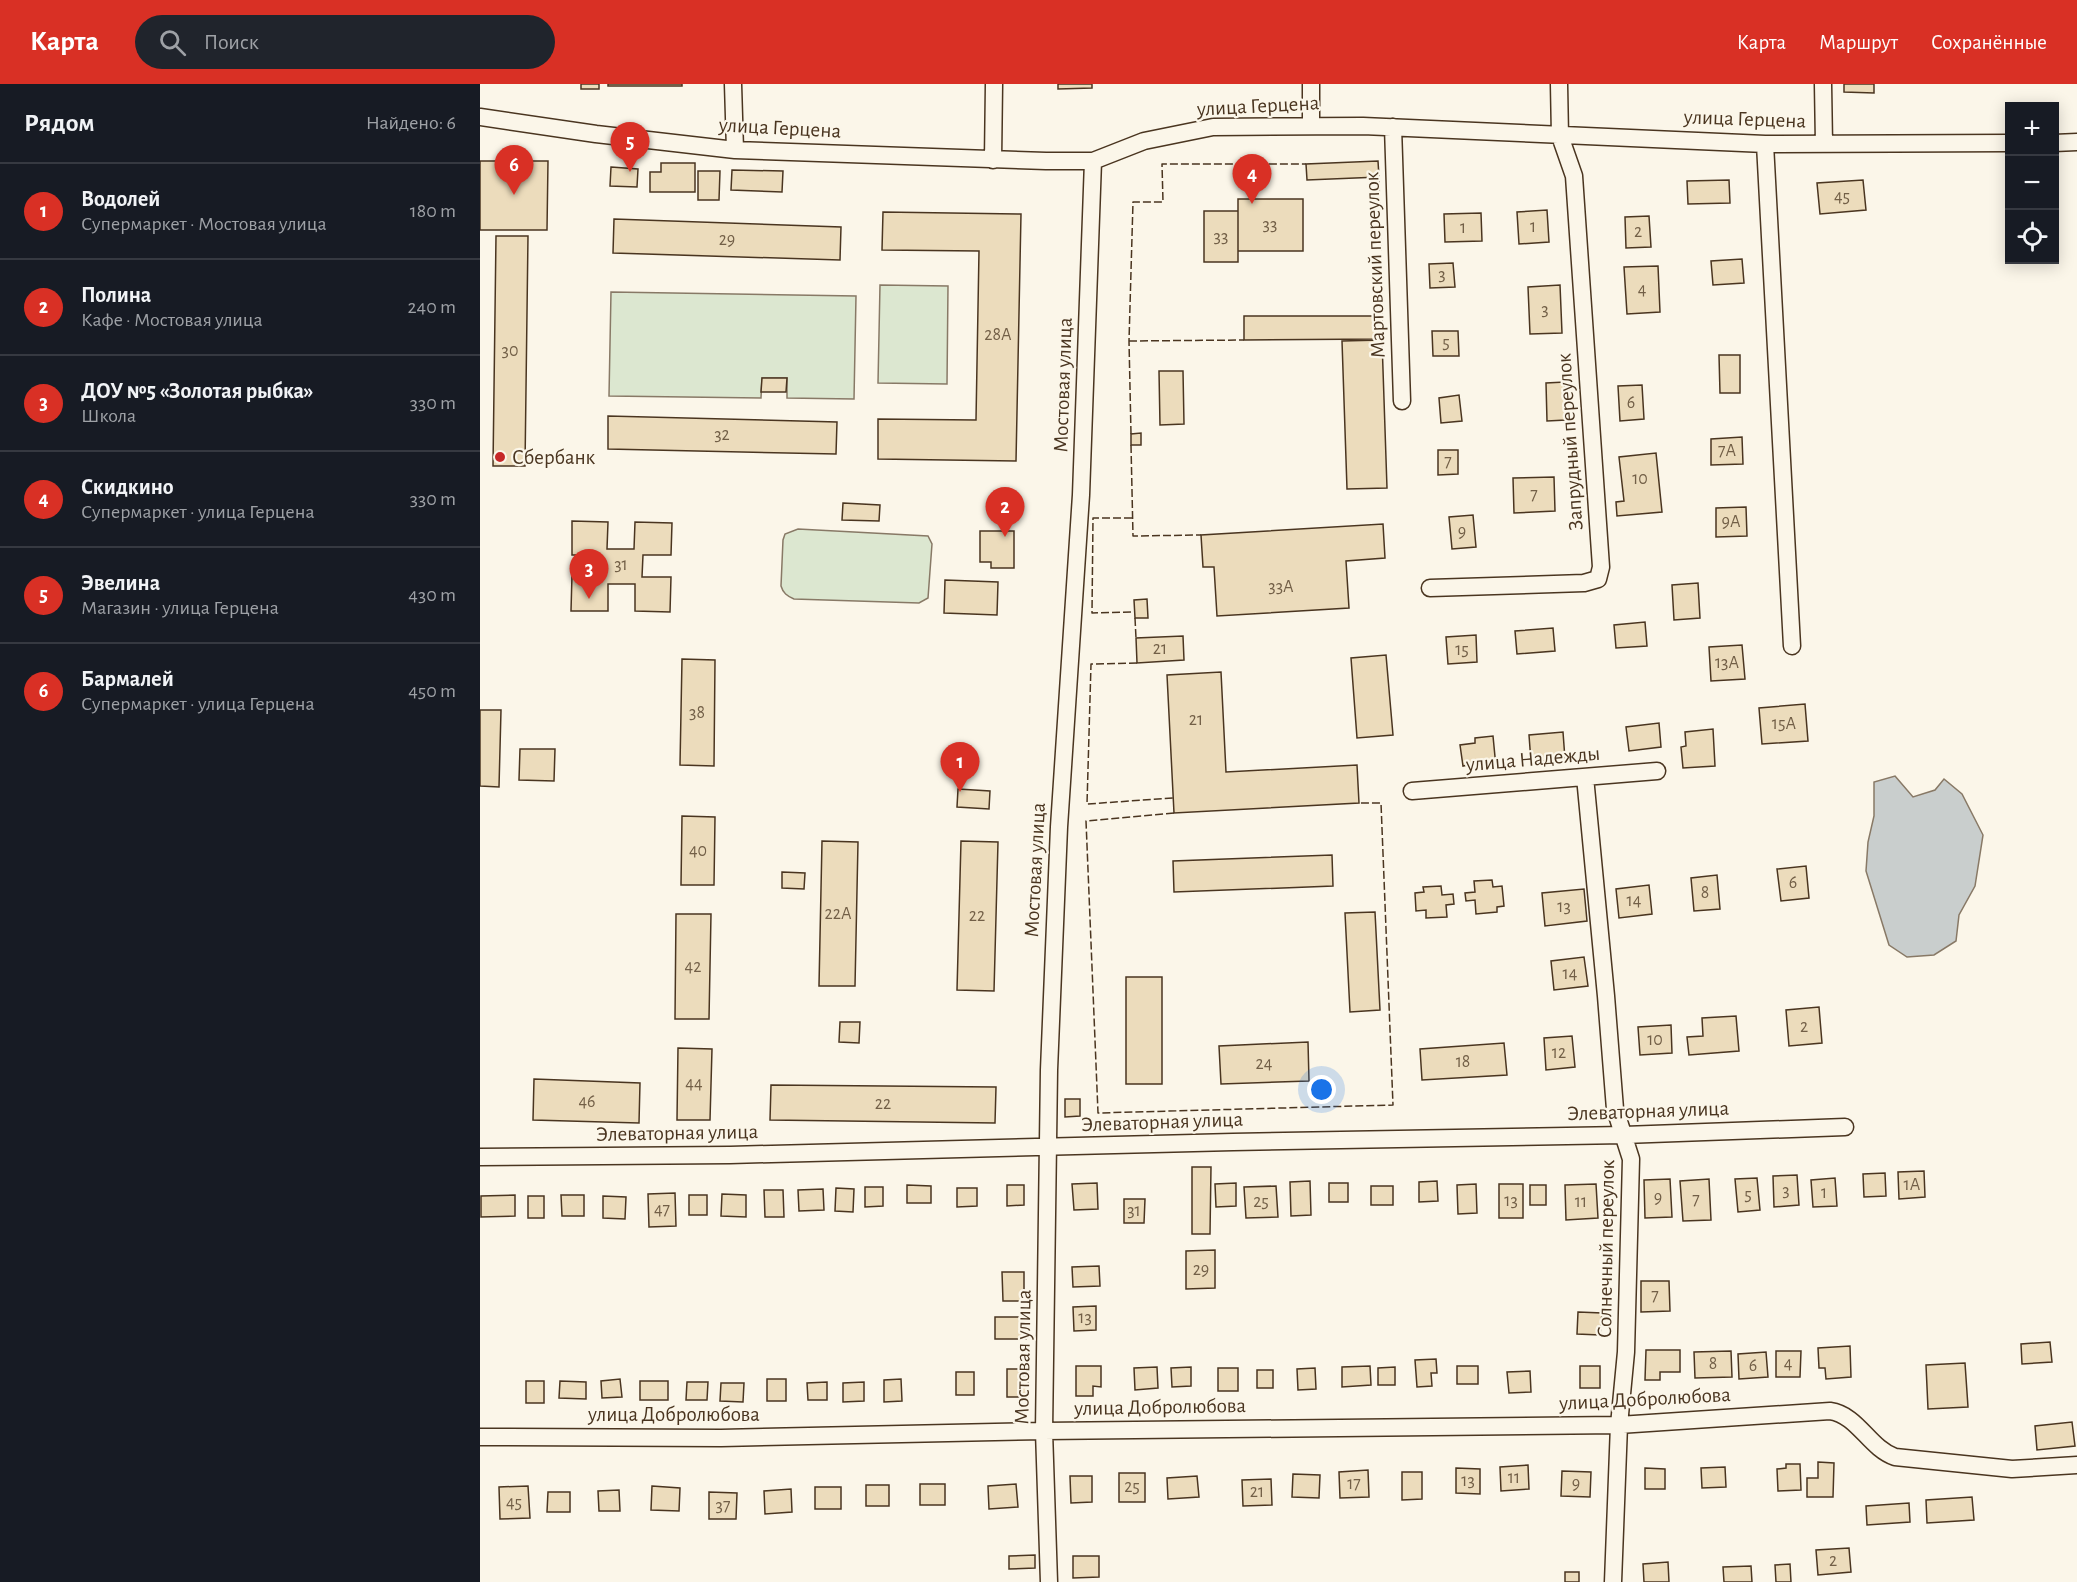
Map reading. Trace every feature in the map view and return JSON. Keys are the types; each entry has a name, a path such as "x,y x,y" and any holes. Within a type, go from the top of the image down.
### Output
{"street":[{"path":"733,84 735,150"},
{"path":"993,160 994,84"},
{"path":"1311,84 1311,125"},
{"path":"1559,84 1560,136"},
{"path":"1823,84 1824,144"},
{"name":"улица Герцена","path":"480,117 596,134 735,150 993,160 1093,161 1144,141 1213,127 1311,125 1766,144 2005,143"},
{"name":"Мартовский переулок","path":"1392,127 1402,401"},
{"name":"Запрудный переулок","path":"1430,588 1584,583 1598,579 1601,567 1574,176 1560,136"},
{"path":"2059,143 2077,142"},
{"path":"1766,144 1792,646"},
{"name":"Мостовая улица","path":"1049,1582 1044,1431 1049,1070 1059,827 1081,495 1093,161"},
{"name":"улица Надежды","path":"1412,791 1658,771"},
{"name":"Солнечный переулок","path":"1585,777 1615,1109 1631,1159 1626,1352 1619,1425 1613,1582"},
{"name":"Элеваторная улица","path":"480,1157 730,1155 1624,1135 1845,1127"},
{"name":"улица Добролюбова","path":"480,1437 721,1438 1044,1431 1619,1425 1830,1411 1840,1412 1880,1450 1895,1457 2012,1469 2077,1465"}],"green space":[{"path":"880,285 948,286 947,384 878,383"},
{"path":"611,292 856,296 854,399 787,398 787,378 762,378 761,398 609,396"},
{"path":"798,529 928,536 932,544 928,598 919,603 792,598 784,592 781,586 783,540 785,534"}],"shaded area":[{"path":"1895,776 1913,797 1935,790 1944,779 1962,794 1983,835 1975,886 1959,915 1956,941 1934,955 1907,957 1889,945 1866,871 1868,842 1874,816 1874,782"}],"building":[{"path":"581,84 599,84 599,89 581,89"},
{"path":"608,84 682,84 682,86 608,86"},
{"path":"1058,84 1092,84 1092,88 1058,89"},
{"path":"1844,84 1874,84 1874,93 1844,92"},
{"path":"480,161 548,161 547,230 480,230"},
{"path":"1378,161 1379,177 1307,180 1306,164"},
{"path":"661,163 695,163 695,192 650,192 650,172 661,172"},
{"path":"611,167 638,169 637,187 610,186"},
{"path":"732,170 783,171 782,192 731,190"},
{"path":"698,171 720,171 719,200 698,200"},
{"path":"1729,180 1730,203 1688,204 1687,181"},
{"path":"1863,180 1866,210 1820,214 1817,183"},
{"path":"1238,199 1303,199 1303,251 1238,251"},
{"path":"1547,210 1549,242 1519,244 1517,212"},
{"path":"1204,211 1238,211 1238,262 1204,262"},
{"path":"883,212 1021,214 1016,461 878,459 878,419 976,420 979,251 882,250"},
{"path":"1481,213 1482,241 1445,242 1444,214"},
{"path":"1649,216 1651,247 1626,248 1625,217"},
{"path":"614,219 841,227 840,260 613,253"},
{"path":"496,236 528,236 525,466 493,466"},
{"path":"1742,259 1744,283 1713,285 1711,261"},
{"path":"1453,263 1455,287 1430,288 1429,264"},
{"path":"1658,266 1660,312 1627,314 1624,267"},
{"path":"1560,285 1562,333 1530,334 1528,287"},
{"path":"1244,316 1382,316 1382,339 1244,340"},
{"path":"1432,331 1458,331 1459,356 1433,356"},
{"path":"1382,340 1387,488 1347,489 1342,341"},
{"path":"1719,355 1740,355 1740,393 1720,393"},
{"path":"1159,371 1183,371 1184,424 1160,425"},
{"path":"762,378 787,378 786,392 761,392"},
{"path":"1565,382 1566,420 1547,421 1546,383"},
{"path":"1642,385 1644,419 1620,421 1618,386"},
{"path":"1459,395 1462,421 1441,423 1439,398"},
{"path":"608,416 837,422 836,454 608,449"},
{"path":"1141,433 1141,445 1131,445 1131,434"},
{"path":"1742,437 1743,464 1711,465 1711,439"},
{"path":"1438,450 1458,450 1458,474 1438,475"},
{"path":"1656,453 1662,512 1617,516 1616,502 1624,501 1619,457"},
{"path":"1554,477 1555,511 1514,513 1513,478"},
{"path":"843,503 880,505 879,521 842,520"},
{"path":"1746,507 1747,536 1716,537 1716,508"},
{"path":"1473,515 1476,547 1452,549 1449,517"},
{"path":"572,521 608,522 607,549 634,549 635,522 672,523 671,555 643,555 642,577 671,577 670,612 635,611 635,584 608,584 608,611 571,611 572,575 599,575 599,555 572,555"},
{"path":"1383,524 1385,558 1346,561 1349,608 1217,616 1214,567 1203,567 1201,535"},
{"path":"980,531 1014,531 1014,568 991,568 991,562 980,562"},
{"path":"945,580 998,582 997,615 944,613"},
{"path":"1698,583 1700,618 1674,620 1672,585"},
{"path":"1147,599 1148,618 1135,618 1134,600"},
{"path":"1645,622 1647,646 1616,648 1614,625"},
{"path":"1553,628 1555,651 1517,654 1515,631"},
{"path":"1476,635 1477,662 1448,664 1446,637"},
{"path":"1183,636 1184,660 1137,663 1136,638"},
{"path":"1742,645 1745,679 1711,681 1709,647"},
{"path":"1386,655 1393,735 1357,738 1351,658"},
{"path":"682,659 715,660 714,766 680,765"},
{"path":"1221,672 1226,772 1357,765 1359,803 1174,813 1167,675"},
{"path":"1805,704 1808,741 1762,744 1759,708"},
{"path":"480,710 501,710 499,787 480,786"},
{"path":"1659,723 1661,747 1629,751 1626,727"},
{"path":"1713,729 1715,766 1683,768 1681,747 1686,746 1685,732"},
{"path":"1563,732 1565,759 1531,762 1529,735"},
{"path":"1493,736 1496,767 1474,770 1473,764 1463,766 1460,745 1475,743 1475,738"},
{"path":"520,749 555,749 554,781 519,780"},
{"path":"958,789 990,791 989,809 957,807"},
{"path":"682,816 715,817 714,885 681,885"},
{"path":"822,841 858,842 855,986 819,986"},
{"path":"961,841 998,842 994,991 957,990"},
{"path":"1332,855 1333,886 1174,892 1173,861"},
{"path":"1806,866 1809,898 1781,901 1777,869"},
{"path":"782,872 805,873 804,889 782,888"},
{"path":"1717,875 1720,909 1694,911 1691,878"},
{"path":"1492,880 1493,887 1502,886 1504,906 1497,907 1497,912 1476,914 1475,900 1466,901 1465,893 1475,892 1474,881"},
{"path":"1649,885 1652,914 1619,918 1616,889"},
{"path":"1441,886 1442,895 1453,894 1454,904 1446,905 1447,917 1426,918 1426,910 1416,911 1415,893 1424,892 1423,887"},
{"path":"1584,889 1587,921 1545,926 1542,893"},
{"path":"1375,912 1380,1010 1350,1012 1345,913"},
{"path":"676,914 711,914 709,1019 675,1019"},
{"path":"1584,957 1588,986 1554,990 1551,961"},
{"path":"1126,977 1162,977 1162,1084 1126,1084"},
{"path":"1819,1007 1822,1043 1789,1046 1786,1010"},
{"path":"1736,1016 1739,1051 1689,1055 1687,1037 1703,1036 1702,1018"},
{"path":"840,1022 860,1022 859,1043 839,1042"},
{"path":"1671,1025 1672,1053 1640,1055 1638,1027"},
{"path":"1572,1036 1575,1067 1546,1070 1544,1038"},
{"path":"1308,1042 1309,1081 1221,1084 1219,1046"},
{"path":"1504,1043 1507,1075 1422,1080 1420,1049"},
{"path":"678,1048 712,1049 710,1120 677,1120"},
{"path":"534,1079 640,1083 639,1123 533,1120"},
{"path":"771,1085 996,1087 995,1123 770,1120"},
{"path":"1065,1099 1080,1099 1080,1116 1065,1117"},
{"path":"1192,1167 1211,1167 1210,1234 1192,1234"},
{"path":"1924,1171 1925,1197 1899,1199 1898,1172"},
{"path":"1885,1173 1886,1196 1864,1197 1863,1174"},
{"path":"1797,1175 1799,1205 1774,1207 1773,1176"},
{"path":"1757,1178 1760,1210 1738,1212 1735,1179"},
{"path":"1835,1178 1837,1206 1813,1207 1811,1180"},
{"path":"1670,1179 1672,1217 1645,1218 1644,1180"},
{"path":"1709,1179 1711,1220 1683,1221 1680,1181"},
{"path":"1310,1181 1311,1215 1291,1216 1290,1182"},
{"path":"1437,1181 1438,1201 1419,1202 1419,1182"},
{"path":"1097,1183 1098,1209 1074,1210 1072,1184"},
{"path":"1236,1183 1236,1206 1216,1207 1215,1184"},
{"path":"1329,1183 1348,1183 1348,1202 1329,1202"},
{"path":"1476,1184 1477,1213 1458,1214 1457,1185"},
{"path":"1499,1184 1523,1184 1523,1218 1499,1218"},
{"path":"1596,1184 1598,1218 1566,1220 1565,1185"},
{"path":"907,1185 931,1186 931,1203 907,1203"},
{"path":"1007,1185 1024,1185 1024,1205 1007,1206"},
{"path":"1530,1185 1546,1185 1546,1205 1530,1205"},
{"path":"1276,1186 1278,1217 1246,1218 1244,1187"},
{"path":"1371,1186 1393,1186 1393,1205 1371,1205"},
{"path":"865,1187 883,1187 883,1206 865,1207"},
{"path":"836,1188 854,1189 853,1212 835,1211"},
{"path":"957,1188 977,1188 977,1206 957,1207"},
{"path":"823,1189 824,1210 799,1211 798,1190"},
{"path":"764,1190 783,1190 784,1217 765,1217"},
{"path":"675,1193 676,1226 649,1227 648,1194"},
{"path":"722,1194 746,1195 746,1217 721,1216"},
{"path":"515,1195 515,1216 481,1217 481,1196"},
{"path":"561,1195 584,1195 584,1216 562,1216"},
{"path":"689,1195 707,1195 707,1215 689,1215"},
{"path":"528,1196 544,1196 544,1218 528,1218"},
{"path":"603,1196 626,1197 625,1219 603,1218"},
{"path":"1124,1199 1145,1199 1144,1223 1124,1223"},
{"path":"1215,1250 1215,1288 1186,1289 1186,1251"},
{"path":"1099,1266 1100,1286 1073,1287 1072,1267"},
{"path":"1002,1272 1024,1272 1024,1301 1003,1301"},
{"path":"1641,1281 1669,1281 1670,1311 1641,1312"},
{"path":"1096,1306 1096,1330 1074,1331 1073,1307"},
{"path":"1578,1312 1602,1313 1600,1335 1577,1334"},
{"path":"995,1317 1026,1317 1026,1339 995,1339"},
{"path":"2050,1342 2052,1362 2022,1364 2021,1344"},
{"path":"1850,1346 1851,1377 1826,1379 1825,1368 1819,1368 1818,1348"},
{"path":"1646,1350 1680,1350 1680,1372 1660,1372 1660,1380 1645,1380"},
{"path":"1731,1351 1732,1377 1695,1378 1694,1352"},
{"path":"1776,1351 1801,1351 1800,1377 1776,1377"},
{"path":"1766,1352 1768,1377 1739,1379 1738,1354"},
{"path":"1436,1359 1437,1373 1431,1373 1432,1386 1417,1387 1415,1360"},
{"path":"1965,1363 1968,1407 1928,1409 1926,1365"},
{"path":"1076,1366 1101,1366 1101,1387 1093,1386 1093,1396 1076,1396"},
{"path":"1370,1366 1371,1385 1342,1387 1342,1367"},
{"path":"1457,1366 1478,1366 1478,1384 1457,1384"},
{"path":"1580,1366 1600,1366 1600,1388 1580,1388"},
{"path":"1157,1367 1158,1388 1135,1390 1134,1368"},
{"path":"1191,1367 1191,1386 1172,1387 1171,1368"},
{"path":"1395,1367 1395,1385 1378,1385 1378,1368"},
{"path":"1218,1368 1238,1368 1238,1391 1218,1391"},
{"path":"1315,1368 1316,1389 1298,1390 1297,1369"},
{"path":"1007,1369 1028,1369 1028,1397 1007,1397"},
{"path":"1257,1370 1273,1370 1273,1388 1257,1388"},
{"path":"1530,1371 1531,1392 1509,1393 1507,1372"},
{"path":"956,1372 974,1372 974,1395 956,1395"},
{"path":"620,1379 622,1397 602,1398 601,1381"},
{"path":"767,1379 786,1379 786,1401 767,1401"},
{"path":"901,1379 902,1401 884,1402 884,1380"},
{"path":"526,1381 544,1381 544,1403 526,1403"},
{"path":"560,1381 586,1382 586,1399 559,1398"},
{"path":"640,1381 668,1381 668,1400 640,1400"},
{"path":"687,1382 708,1382 707,1400 686,1400"},
{"path":"827,1382 827,1400 808,1400 807,1383"},
{"path":"864,1382 864,1401 843,1402 843,1383"},
{"path":"721,1383 744,1383 743,1402 720,1401"},
{"path":"2072,1422 2075,1446 2037,1450 2035,1426"},
{"path":"1818,1462 1834,1463 1833,1497 1807,1497 1807,1478 1818,1478"},
{"path":"1786,1464 1800,1464 1801,1490 1778,1491 1777,1469 1786,1468"},
{"path":"1528,1465 1529,1489 1501,1491 1500,1467"},
{"path":"1725,1467 1726,1487 1702,1488 1701,1468"},
{"path":"1456,1468 1480,1469 1480,1494 1456,1493"},
{"path":"1645,1468 1665,1469 1665,1489 1645,1489"},
{"path":"1368,1470 1369,1497 1340,1498 1339,1472"},
{"path":"1562,1471 1591,1472 1590,1497 1561,1496"},
{"path":"1402,1472 1422,1472 1422,1499 1402,1500"},
{"path":"1119,1473 1145,1473 1145,1502 1119,1502"},
{"path":"1293,1474 1320,1475 1319,1498 1292,1497"},
{"path":"1070,1476 1092,1476 1092,1502 1071,1503"},
{"path":"1197,1476 1199,1497 1168,1499 1167,1478"},
{"path":"1271,1479 1272,1505 1243,1506 1242,1480"},
{"path":"920,1484 945,1484 945,1505 920,1505"},
{"path":"1016,1484 1018,1507 989,1509 988,1486"},
{"path":"866,1485 889,1485 889,1506 866,1506"},
{"path":"528,1486 530,1518 500,1519 499,1487"},
{"path":"652,1486 680,1488 679,1511 651,1510"},
{"path":"815,1487 841,1487 841,1509 815,1509"},
{"path":"791,1489 792,1512 765,1514 764,1491"},
{"path":"619,1490 620,1511 599,1511 598,1491"},
{"path":"548,1492 570,1492 570,1512 547,1512"},
{"path":"709,1492 737,1493 736,1519 709,1519"},
{"path":"1972,1497 1974,1520 1927,1523 1926,1500"},
{"path":"1909,1503 1910,1522 1867,1525 1866,1506"},
{"path":"1849,1548 1851,1572 1818,1575 1816,1550"},
{"path":"1035,1555 1035,1568 1009,1569 1009,1556"},
{"path":"1073,1556 1099,1556 1099,1577 1073,1578"},
{"path":"1668,1562 1669,1582 1644,1582 1643,1564"},
{"path":"1790,1564 1791,1582 1776,1582 1775,1565"},
{"path":"1751,1566 1752,1582 1724,1582 1723,1567"},
{"path":"1565,1572 1579,1572 1579,1582 1565,1582"}],"fence":[{"path":"1131,434 1129,341 1133,202 1163,202 1162,164 1306,164"},
{"path":"1379,177 1382,316"},
{"path":"1129,341 1244,340"},
{"path":"1131,445 1133,536 1201,535"},
{"path":"1132,518 1093,518 1092,613 1135,612"},
{"path":"1135,618 1136,638"},
{"path":"1137,663 1091,664 1087,804 1173,798"},
{"path":"1174,813 1086,821 1098,1113 1393,1105 1381,803 1359,803"}],"place":[{"name":"Эвелина","path":"630,172"},
{"name":"Бармалей","path":"514,195"},
{"name":"Скидкино","path":"1252,204"},
{"name":"Сбербанк","path":"500,457"},
{"name":"Полина","path":"1005,537"},
{"name":"ДОУ №5 «Золотая рыбка»","path":"589,599"},
{"name":"Водолей","path":"960,792"}]}
